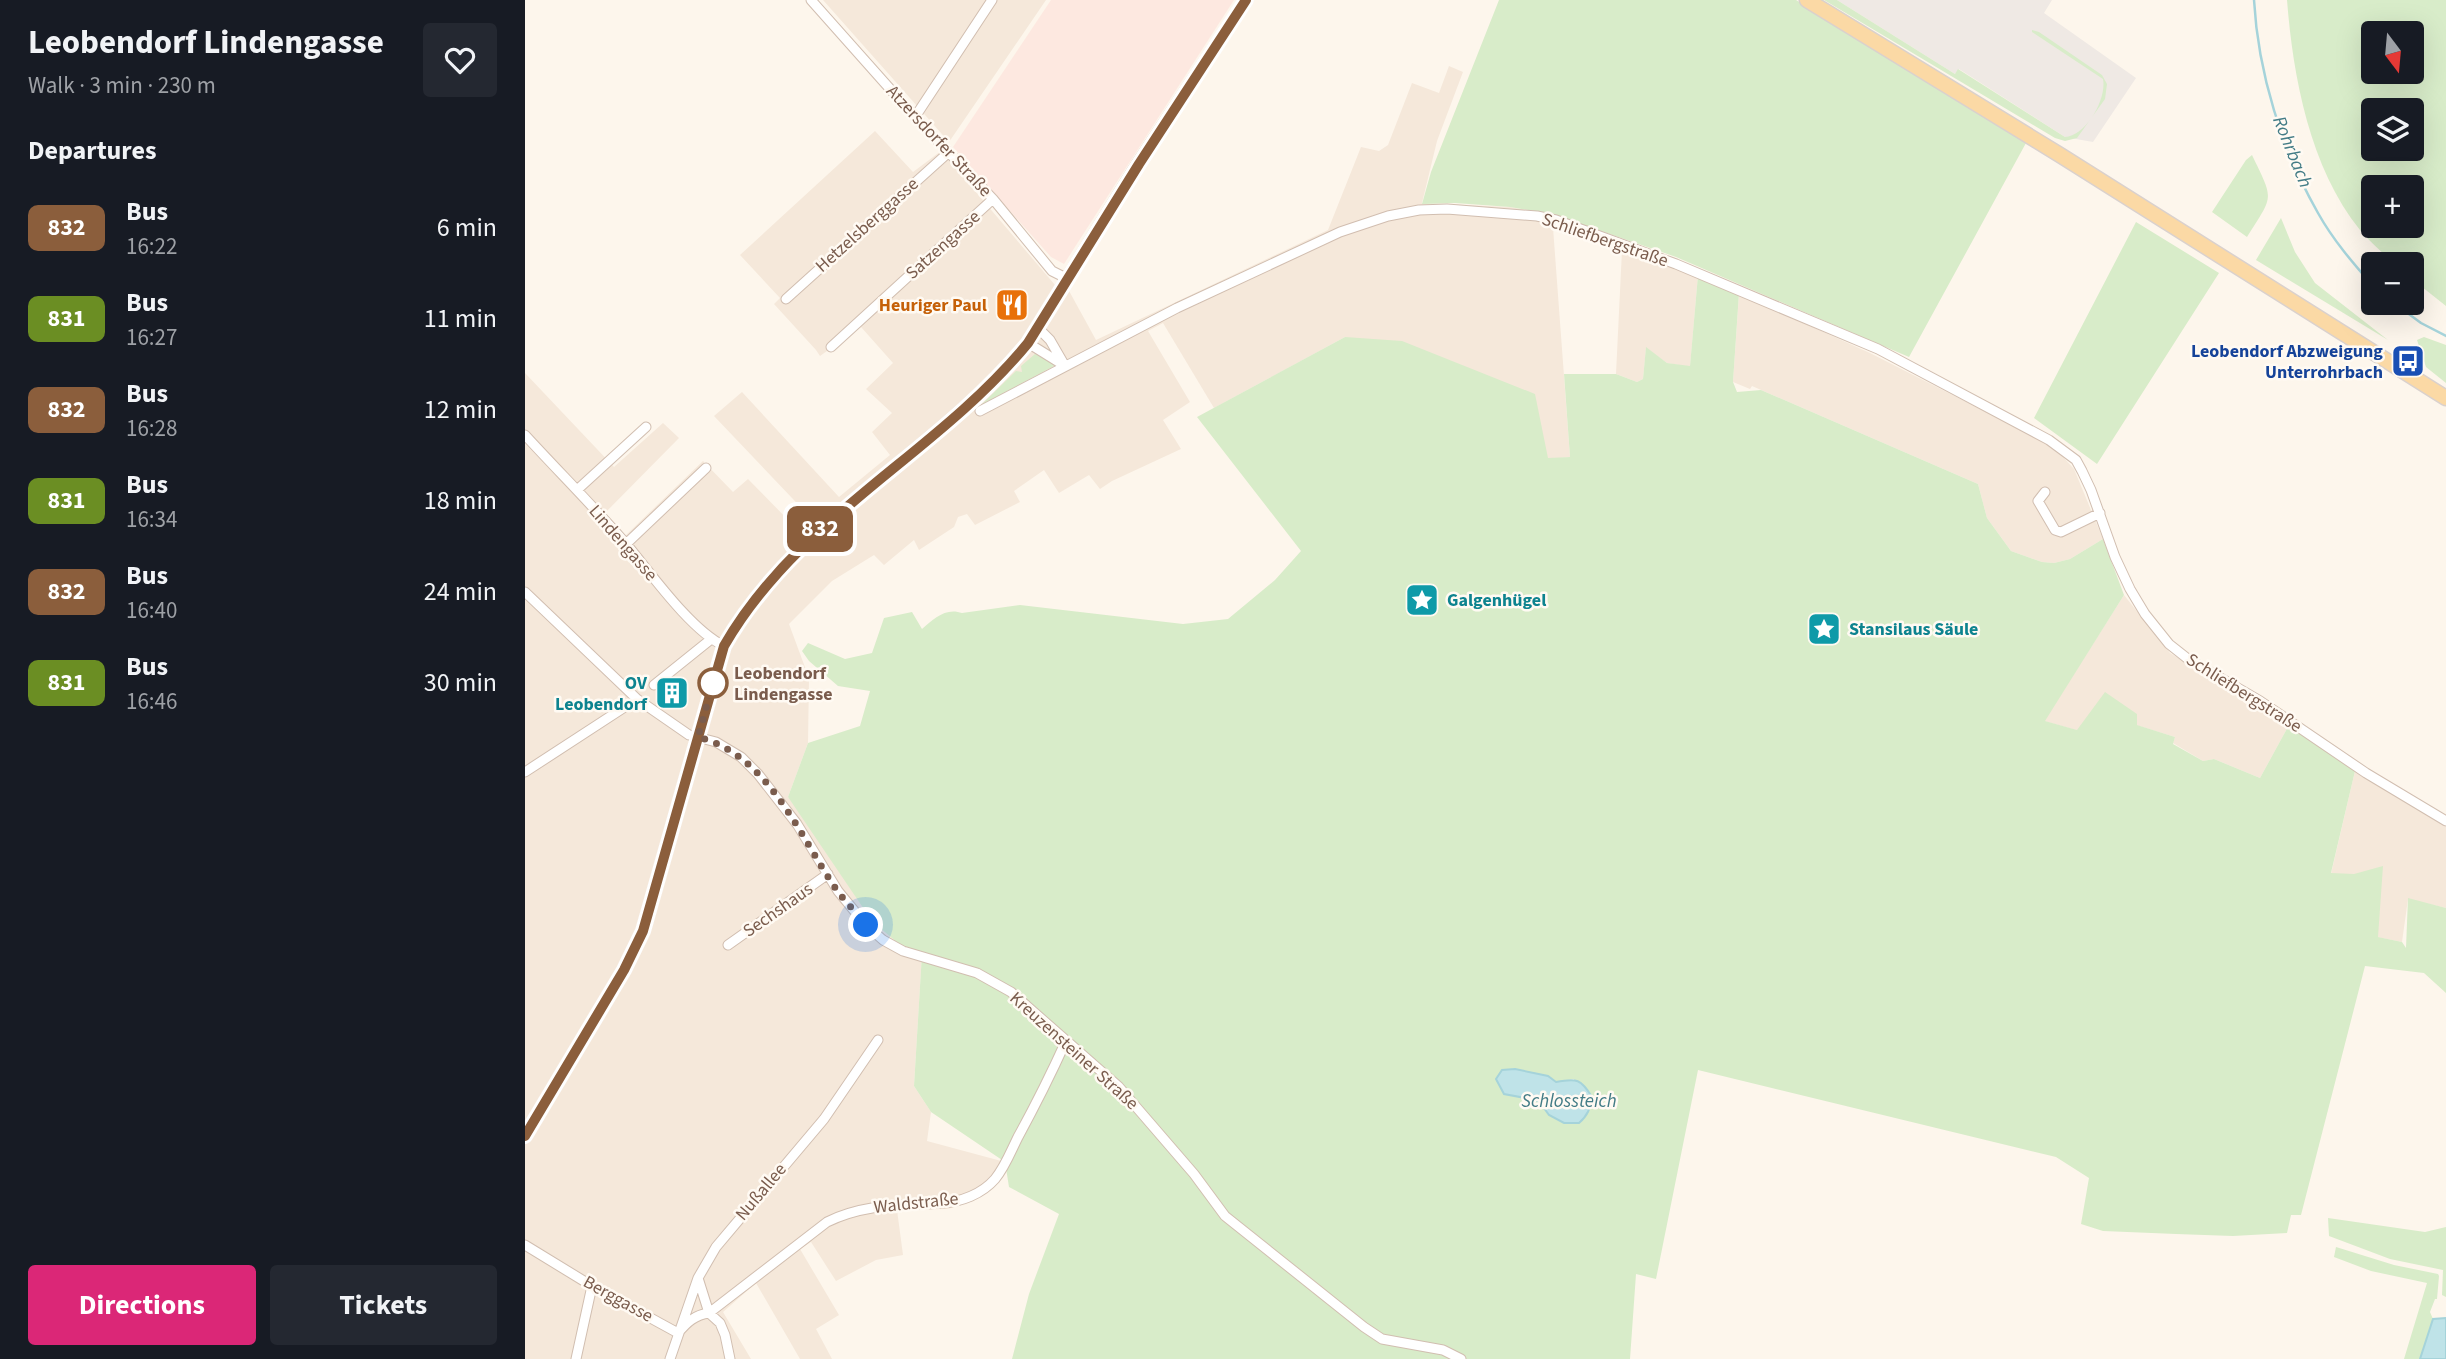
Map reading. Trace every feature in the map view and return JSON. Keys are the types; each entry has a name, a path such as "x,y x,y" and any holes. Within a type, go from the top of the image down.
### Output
{"main road":[{"path":"1807,0 2060,155 2446,398"}],"street":[{"name":"Atzersdorfer Straße","path":"811,0 915,117 993,199 1052,271 1068,279"},
{"path":"915,117 992,0"},
{"path":"525,1136 620,977 643,931 724,646 739,620 764,587 813,536 860,493 967,407 1028,343 1139,164 1246,0"},
{"name":"Hetzelsberggasse","path":"786,299 949,152"},
{"name":"Satzengasse","path":"831,347 993,199"},
{"name":"Schliefbergstraße","path":"980,411 1177,308 1340,232 1388,216 1419,210 1447,209 1537,216 1576,227 1751,295 1878,349 2049,440 2075,460 2091,490 2115,557 2130,589 2145,614 2169,644 2188,659 2260,701 2366,773 2446,821"},
{"path":"1037,327 1050,340 1065,366"},
{"path":"1028,343 1065,366"},
{"path":"577,491 646,427"},
{"name":"Lindengasse","path":"525,435 710,640 724,646"},
{"path":"626,544 706,468"},
{"path":"2045,492 2038,501 2055,530 2061,532 2099,513"},
{"name":"Kreuzensteiner Straße","path":"525,592 637,699 689,735 727,747 758,774 797,824 838,891 866,925 883,940 903,951 968,970 1011,992 1119,1087 1194,1174 1225,1216 1382,1339 1443,1350 1461,1359"},
{"path":"654,685 710,640"},
{"path":"525,772 637,699"},
{"name":"Sechshaus","path":"728,945 828,874"},
{"name":"Nußallee","path":"670,1359 698,1279 716,1247 824,1119 878,1040"},
{"name":"Waldstraße","path":"709,1313 827,1222 843,1214 893,1204 957,1201 985,1188 996,1178 1005,1162 1045,1088 1066,1041"},
{"name":"Berggasse","path":"525,1245 592,1286 678,1333"},
{"path":"698,1279 709,1313 720,1323 725,1335 730,1359"},
{"path":"576,1359 592,1286"},
{"path":"678,1333 685,1323 698,1315 709,1313"}],"shaded area":[{"path":"823,0 1046,0 949,142"},
{"path":"1051,0 1234,0 1064,264 1051,257 953,147"},
{"path":"1837,0 2052,0 2044,13 2136,78 2093,142 2065,137 1959,69 1955,74"},
{"path":"1449,66 1463,72 1437,141 1422,203 1510,207 1552,214 1570,457 1548,459 1345,337 1214,408 1163,323 1148,331 1190,402 1163,420 1181,449 1100,489 1089,475 1059,493 1044,470 1014,491 1020,502 975,525 967,514 958,517 954,527 919,550 914,540 884,565 874,555 832,581 789,624 809,678 808,743 788,797 922,953 914,1086 931,1112 927,1141 1005,1162 981,1196 959,1206 947,1209 897,1210 903,1255 876,1260 836,1281 811,1242 800,1249 839,1315 816,1329 832,1359 800,1359 756,1283 723,1312 751,1359 525,1359 525,373 614,467 663,423 679,438 604,514 625,536 703,461 733,492 748,479 799,531 812,519 714,416 742,392 839,497 890,455 872,432 892,413 866,389 893,363 861,327 820,356 774,304 780,298 740,255 875,131 913,172 941,151 1055,285 1068,289 1096,340 1328,230 1361,147 1379,151 1388,145 1412,83 1439,93"},
{"path":"1622,250 1698,275 1690,367 1667,363 1646,348 1643,379 1637,382 1616,374"},
{"path":"1739,294 1870,353 2041,440 2074,469 2103,539 2070,559 2054,563 2042,562 2011,551 1987,518 1978,484 1752,386 1750,389 1733,382"},
{"path":"2124,595 2170,653 2289,725 2260,778 2214,759 2203,761 2173,743 2175,737 2136,725 2076,730 2044,721"},
{"path":"2355,771 2446,827 2446,908 2408,899 2402,942 2377,937 2354,874 2331,874"}],"green space":[{"path":"1499,0 1796,0 2026,143 1909,357 1676,257 1552,214 1510,207 1455,203 1422,204 1431,172"},
{"path":"1824,0 1837,0 1955,74 1958,69 2065,137 2080,130 2093,115 2102,96 2103,79 2032,30 2039,32 2102,75 2107,84 2105,99 2077,138 2065,141 2055,138"},
{"path":"2287,0 2446,0 2446,306 2424,289 2424,252 2382,252 2367,238 2424,238 2424,175 2361,175 2361,231 2328,179 2307,121 2294,60"},
{"path":"2252,155 2268,197 2262,213 2247,237 2212,212"},
{"path":"2281,218 2295,252 2315,283 2388,340 2256,260"},
{"path":"2136,222 2219,273 2097,464 2034,418"},
{"path":"1698,275 1739,293 1733,382 1737,392 1761,390 1978,484 1987,518 2011,551 2042,562 2054,563 2070,559 2103,539 2124,595 2045,721 2077,730 2105,692 2137,714 2137,725 2175,737 2173,744 2203,761 2214,759 2260,778 2289,725 2355,771 2331,873 2354,874 2383,866 2378,937 2402,942 2406,948 2408,898 2446,908 2446,993 2424,973 2365,966 2301,1215 2291,1215 2287,1233 2233,1236 2103,1231 2081,1224 2089,1178 2056,1157 1698,1070 1656,1279 1636,1274 1630,1359 1012,1359 1029,1294 1059,1214 1009,1187 1005,1162 931,1112 914,1086 922,953 899,944 872,921 788,797 808,743 860,726 870,691 838,686 809,661 802,651 808,643 845,659 872,653 884,618 912,612 922,629 945,613 1020,605 1183,624 1228,619 1275,580 1301,551 1197,417 1345,337 1402,341 1535,394 1548,458 1570,457 1564,374 1616,374 1637,382 1643,379 1646,347 1667,363 1690,366","holes":["1515,1069 1548,1076 1556,1082 1574,1079 1579,1123 1564,1123 1549,1115 1541,1104 1502,1070"]},
{"path":"2424,337 2446,345 2446,383 2426,367 2417,340"},
{"path":"1035,354 1054,366 981,405 1016,371 1022,372 1021,366"},
{"path":"2328,1218 2425,1232 2446,1227 2446,1297 2442,1295 2443,1270 2390,1259 2329,1236"},
{"path":"2336,1247 2394,1265 2438,1274 2437,1299 2430,1312 2433,1319 2420,1359 2404,1359 2427,1283 2371,1271 2334,1257"}],"water":[{"name":"Schlossteich","path":"1515,1069 1548,1076 1556,1082 1578,1081 1592,1097 1587,1114 1579,1123 1564,1123 1549,1115 1536,1100 1504,1094 1496,1079 1502,1070"},
{"path":"2446,1318 2446,1359 2420,1359 2433,1319"}],"waterway":[{"name":"Rohrbach","path":"2254,0 2256,28 2267,83 2293,163 2324,223 2361,272"},
{"name":"Rohrbach","path":"2410,315 2446,336"}],"bus line":[{"name":"832","path":"525,1136 624,970 643,931 724,646 739,620 764,587 829,520 967,407 1028,343 1139,164 1246,0"}],"place":[{"name":"Heuriger Paul","path":"1012,305"},
{"name":"Leobendorf Abzweigung Unterrohrbach","path":"2408,361"},
{"name":"Galgenhügel","path":"1422,600"},
{"name":"Stansilaus Säule","path":"1824,629"},
{"name":"Leobendorf Lindengasse","path":"713,683"},
{"name":"OV Leobendorf","path":"672,693"}],"route":[{"path":"713,683 698,737 727,747 758,774 797,824 838,891 866,925"}]}
